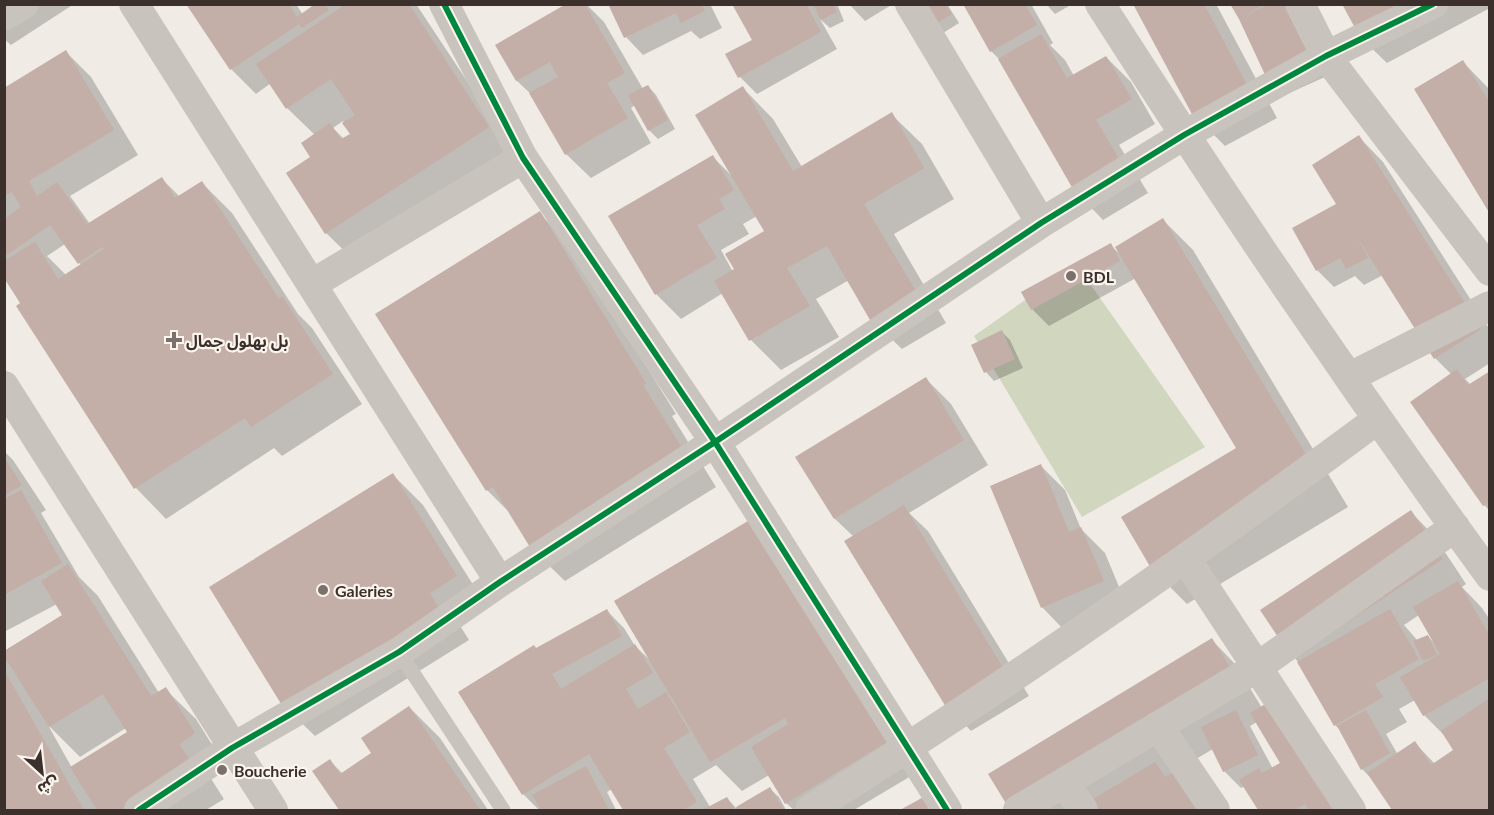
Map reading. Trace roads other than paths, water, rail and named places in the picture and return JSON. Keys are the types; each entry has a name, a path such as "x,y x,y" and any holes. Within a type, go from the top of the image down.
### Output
{"street":[{"path":"4,16 24,4"},
{"path":"134,4 500,582"},
{"path":"444,4 523,158 715,442 947,810"},
{"path":"910,4 1041,223"},
{"path":"1100,4 1184,135 1378,419 1490,576"},
{"path":"1300,4 1326,56 1490,272"},
{"path":"139,810 232,748 399,652 500,582 715,442 1041,223 1184,135 1326,56 1433,4"},
{"path":"312,284 523,158"},
{"path":"1350,377 1490,306"},
{"path":"4,386 273,810"},
{"path":"810,810 907,749 1186,560 1378,419"},
{"path":"1017,810 1256,668 1455,527"},
{"path":"1186,560 1352,810"},
{"path":"1158,726 1215,810"},
{"path":"1065,783 1083,810"}],"lane":[{"path":"399,652 503,810"}],"place":[{"name":"BDL","path":"1071,276"},
{"name":"بل بهلول جمال","path":"174,340"},
{"name":"Galeries","path":"323,590"},
{"name":"Boucherie","path":"222,770"}]}
